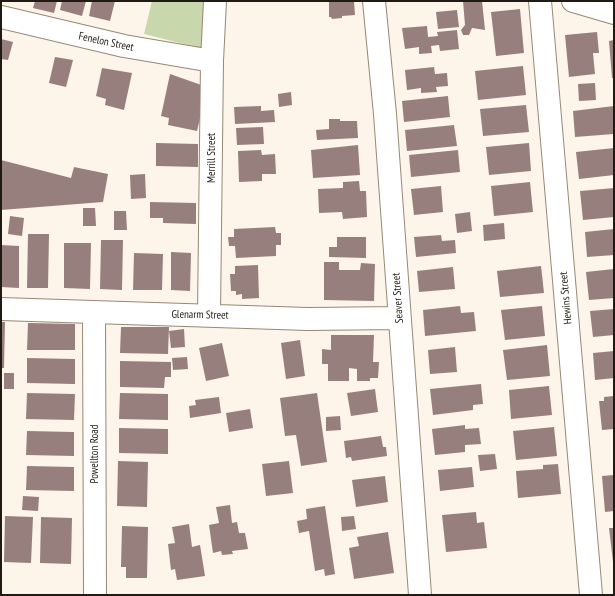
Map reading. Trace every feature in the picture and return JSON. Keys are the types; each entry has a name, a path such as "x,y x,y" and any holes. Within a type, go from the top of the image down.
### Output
{"street":[{"name":"Merrill Street","path":"209,314 212,61 215,1"},
{"name":"Seaver Street","path":"374,1 385,114 420,595"},
{"name":"Hewins Street","path":"540,1 591,595"},
{"path":"573,1 614,13"},
{"name":"Fenelon Street","path":"1,17 124,46 212,61"},
{"name":"Glenarm Street","path":"1,309 94,313 209,314 308,318 399,318"},
{"name":"Powellton Road","path":"94,313 95,595"}],"green space":[{"path":"152,1 204,1 204,49 144,34"}],"building":[{"path":"35,1 57,1 54,13 33,8"},
{"path":"62,1 86,1 82,16 60,10"},
{"path":"92,1 115,1 110,21 89,16"},
{"path":"329,1 354,1 355,15 342,16 342,18 332,19 329,17"},
{"path":"463,1 482,1 485,30 472,28 469,35 463,35 461,30 465,25"},
{"path":"520,9 524,53 496,56 491,12"},
{"path":"457,10 459,27 438,29 436,12"},
{"path":"427,26 428,37 438,36 437,32 457,30 459,49 440,51 439,45 431,46 432,53 419,54 419,47 405,49 402,28"},
{"path":"597,32 599,53 593,53 595,74 569,77 565,35"},
{"path":"1,39 13,42 8,60 1,59"},
{"path":"614,40 614,78 612,78 609,41"},
{"path":"55,57 73,60 66,87 49,83"},
{"path":"523,66 526,95 478,100 475,71"},
{"path":"434,67 435,74 447,73 448,86 436,87 437,92 421,93 421,88 407,90 405,70"},
{"path":"102,68 132,73 124,110 105,105 106,99 96,96"},
{"path":"170,74 207,87 197,131 168,125 169,118 161,116"},
{"path":"595,83 596,100 579,101 578,84"},
{"path":"291,92 292,105 279,107 278,94"},
{"path":"448,96 450,117 404,122 402,101"},
{"path":"526,105 529,132 483,136 480,109"},
{"path":"261,106 261,111 274,110 275,122 235,124 234,107"},
{"path":"614,106 614,134 575,137 573,111"},
{"path":"329,119 340,119 340,121 357,121 358,138 317,140 316,130 329,129"},
{"path":"454,125 457,146 407,151 405,130"},
{"path":"263,127 264,144 237,145 236,128"},
{"path":"156,143 198,144 198,167 156,166"},
{"path":"529,143 531,171 489,175 486,147"},
{"path":"358,145 360,175 313,178 311,150"},
{"path":"614,148 614,175 579,179 576,152"},
{"path":"261,150 262,155 275,154 276,174 262,174 262,181 239,182 238,151"},
{"path":"458,150 460,172 411,177 409,155"},
{"path":"1,160 71,178 74,167 108,174 103,202 1,210"},
{"path":"145,174 146,198 131,199 130,175"},
{"path":"359,181 360,191 366,191 367,217 343,219 342,212 319,213 318,189 343,188 343,182"},
{"path":"530,182 533,212 494,216 491,186"},
{"path":"441,186 443,212 414,215 411,189"},
{"path":"614,188 614,217 583,220 580,191"},
{"path":"150,202 196,203 196,224 163,223 163,218 150,218"},
{"path":"83,208 95,208 96,226 83,226"},
{"path":"114,211 126,211 127,230 114,230"},
{"path":"470,212 472,231 457,233 455,214"},
{"path":"10,216 24,218 22,236 8,234"},
{"path":"504,223 505,239 484,241 483,225"},
{"path":"275,227 276,233 281,233 281,245 276,245 276,256 236,258 235,246 229,246 228,237 234,237 234,229"},
{"path":"614,229 614,255 587,257 585,232"},
{"path":"28,234 49,234 48,288 27,288"},
{"path":"441,235 442,241 455,240 456,253 416,257 414,237"},
{"path":"337,237 366,237 366,258 329,257 329,247 337,247"},
{"path":"101,240 123,240 122,290 100,289"},
{"path":"64,243 91,243 90,289 64,288"},
{"path":"1,245 19,246 19,288 1,287"},
{"path":"171,252 191,253 190,291 171,290"},
{"path":"134,253 163,254 162,290 133,290"},
{"path":"324,262 339,262 339,270 360,270 361,263 375,264 374,301 324,300"},
{"path":"258,265 259,298 242,299 242,294 236,295 236,291 231,291 230,274 235,274 235,266"},
{"path":"541,266 544,293 500,297 497,271"},
{"path":"453,267 455,289 419,292 417,271"},
{"path":"614,269 614,298 589,300 586,272"},
{"path":"460,306 461,313 474,312 476,331 425,336 423,310"},
{"path":"542,306 545,336 505,340 501,310"},
{"path":"614,309 614,335 593,337 590,311"},
{"path":"1,322 5,322 4,368 1,368"},
{"path":"28,323 75,324 75,350 27,350"},
{"path":"121,327 169,327 168,354 120,353"},
{"path":"184,329 185,347 171,348 169,331"},
{"path":"331,335 374,335 373,362 379,362 378,378 370,378 370,381 357,381 357,369 349,368 349,381 328,381 328,364 322,364 322,349 331,350"},
{"path":"300,340 305,376 286,379 281,343"},
{"path":"222,343 229,376 206,381 199,348"},
{"path":"547,345 550,376 507,380 503,350"},
{"path":"455,347 457,372 430,374 428,350"},
{"path":"614,351 614,378 595,380 593,353"},
{"path":"187,357 188,369 173,370 172,358"},
{"path":"27,358 75,359 75,384 27,383"},
{"path":"120,361 171,362 171,377 165,377 164,388 120,387"},
{"path":"4,373 14,373 14,389 4,389"},
{"path":"481,384 483,404 473,405 473,410 433,415 430,389"},
{"path":"549,386 552,415 511,419 509,390"},
{"path":"375,389 378,412 351,416 347,393"},
{"path":"27,393 75,394 74,420 26,419"},
{"path":"120,393 168,394 168,420 119,419"},
{"path":"317,393 327,462 301,466 296,435 285,436 280,398"},
{"path":"614,396 614,429 602,430 599,401 604,401 604,397"},
{"path":"219,397 221,413 190,418 189,406 196,405 195,400"},
{"path":"250,409 253,428 229,432 226,413"},
{"path":"340,416 341,430 326,431 326,417"},
{"path":"465,425 465,429 479,428 481,444 465,445 465,452 435,455 432,429"},
{"path":"554,427 557,456 516,460 513,431"},
{"path":"119,428 168,429 168,454 119,453"},
{"path":"27,431 74,432 74,456 26,455"},
{"path":"381,436 383,447 386,447 387,456 352,461 351,457 346,458 344,441"},
{"path":"495,454 497,469 480,471 478,455"},
{"path":"118,461 148,462 147,507 117,506"},
{"path":"289,461 293,493 266,496 262,464"},
{"path":"558,464 561,494 518,498 516,471 543,469 543,465"},
{"path":"27,466 74,467 74,491 26,490"},
{"path":"472,467 474,487 440,491 438,470"},
{"path":"614,475 614,511 605,512 602,476"},
{"path":"385,476 388,502 356,507 352,480"},
{"path":"23,496 39,497 38,511 22,510"},
{"path":"230,505 232,523 237,522 239,533 245,533 248,549 232,551 233,554 222,555 221,551 213,553 209,525 219,523 216,507"},
{"path":"325,506 335,574 325,576 324,569 315,571 309,531 299,533 297,521 307,519 306,509"},
{"path":"476,512 477,523 484,522 487,548 446,552 442,515"},
{"path":"5,516 33,517 31,563 4,562"},
{"path":"354,516 356,529 342,531 341,517"},
{"path":"41,517 72,518 71,564 40,563"},
{"path":"189,524 192,547 200,545 205,576 177,580 175,569 171,570 168,544 175,543 172,527"},
{"path":"122,526 148,527 147,578 126,578 126,567 121,567"},
{"path":"609,528 614,528 614,562 613,562"},
{"path":"388,532 394,573 354,579 349,548 359,546 357,537"}]}
